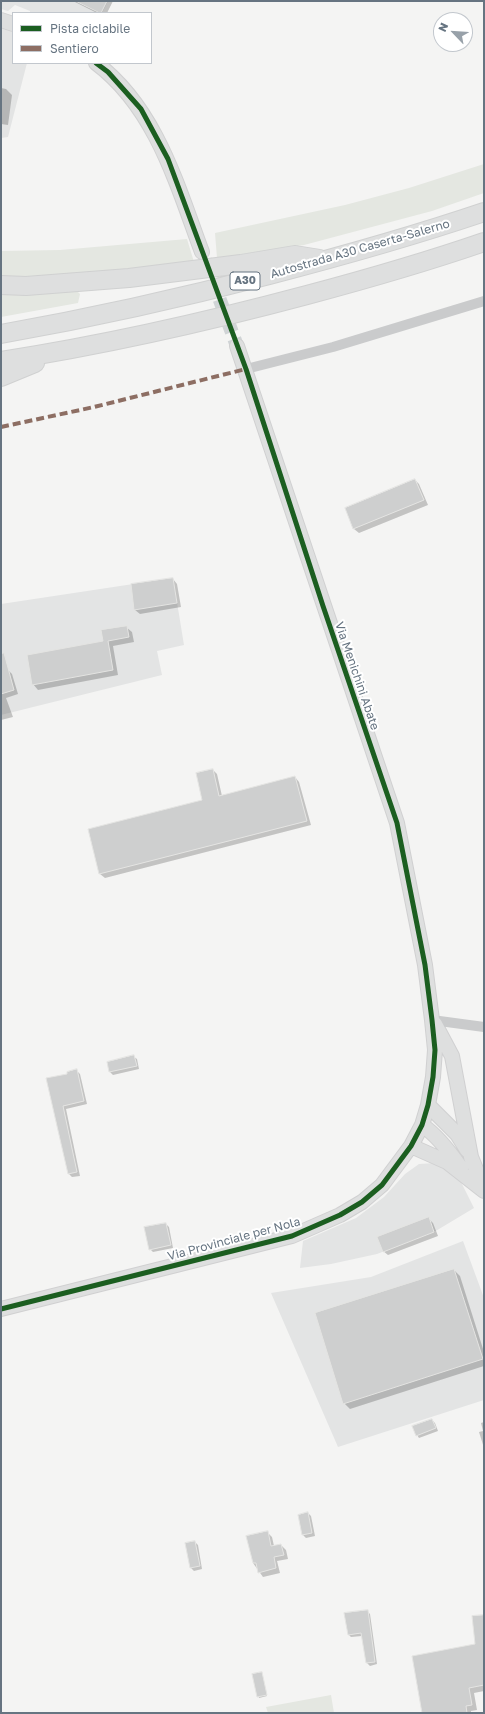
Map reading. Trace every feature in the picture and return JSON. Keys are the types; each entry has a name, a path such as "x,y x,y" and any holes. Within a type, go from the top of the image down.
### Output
{"highway":[{"name":"Autostrada A30 Caserta-Salerno","path":"1,334 166,301 328,260 484,212"},
{"name":"A30","path":"1,361 65,351 216,319 358,281 484,242"},
{"path":"1,285 26,286 129,278 241,264 294,255 328,260"},
{"path":"1,377 65,351"}],"street":[{"path":"1,20 12,24"},
{"path":"97,64 108,72 141,109 168,159 202,252"},
{"path":"246,369 341,345 484,301"},
{"name":"Via Menichini Abate","path":"237,346 246,369 323,606 396,823 425,965 432,1020"},
{"path":"432,1020 484,1027"},
{"path":"432,1020 452,1056 471,1157"},
{"name":"Via Provinciale per Nola","path":"1,1309 292,1236 340,1215 362,1202 382,1185 412,1146 422,1124 428,1105 433,1077 435,1050 432,1020"},
{"path":"428,1105 457,1134 471,1157 484,1190"},
{"path":"422,1124 432,1132 451,1153 466,1175"},
{"path":"412,1146 447,1162 484,1190"}],"shaded area":[{"path":"1,1 108,1 102,12 30,12 15,5 8,11 1,9"},
{"path":"1,28 12,32 12,64 27,64 8,137 1,138"},
{"path":"484,164 484,193 432,211 304,245 217,258 215,233 345,205 409,188"},
{"path":"187,239 194,262 76,275 1,277 1,251 60,250"},
{"path":"1,289 75,289 80,294 78,303 1,317"},
{"path":"173,578 184,645 157,651 162,675 1,715 1,604"},
{"path":"435,1163 448,1168 460,1180 474,1208 434,1232 377,1254 331,1264 300,1268 303,1241 356,1218 384,1197 405,1174 419,1164"},
{"path":"463,1241 484,1298 484,1400 338,1447 271,1293 371,1277"},
{"path":"331,1695 334,1713 268,1713 266,1707"}],"building":[{"path":"76,1 107,1 102,12"},
{"path":"415,479 424,500 353,529 345,508"},
{"path":"173,578 177,603 134,610 131,584"},
{"path":"127,626 129,637 108,641 113,670 32,685 27,655 103,641 101,630"},
{"path":"4,653 14,690 1,694 1,654"},
{"path":"213,769 219,796 295,776 307,821 99,874 88,829 202,800 196,773"},
{"path":"134,1055 137,1066 109,1072 107,1062"},
{"path":"77,1069 84,1101 63,1106 77,1172 68,1174 46,1078 67,1074 67,1072"},
{"path":"429,1217 434,1232 383,1252 377,1237"},
{"path":"166,1223 171,1245 149,1250 144,1227"},
{"path":"454,1269 483,1359 343,1404 315,1313"},
{"path":"432,1419 436,1428 416,1436 412,1426"},
{"path":"308,1512 312,1533 302,1535 298,1515"},
{"path":"268,1531 271,1546 281,1544 284,1555 274,1557 276,1568 258,1573 256,1563 253,1563 246,1536"},
{"path":"195,1541 200,1566 190,1568 185,1543"},
{"path":"368,1610 375,1662 366,1663 361,1633 348,1635 344,1613"},
{"path":"484,1615 484,1685 469,1688 472,1705 466,1706 467,1713 422,1713 412,1656 475,1644 472,1616"},
{"path":"262,1672 267,1695 257,1697 252,1674"}],"tunnel":[{"path":"205,260 237,346"}],"marked path":[{"path":"1,427 94,407 246,369"}],"cycle path":[{"path":"1,1309 292,1236 340,1215 362,1202 382,1185 411,1146 422,1125 428,1105 433,1077 435,1050 425,965 397,823 323,606 246,369 168,159 141,109 108,72 97,64"}]}
